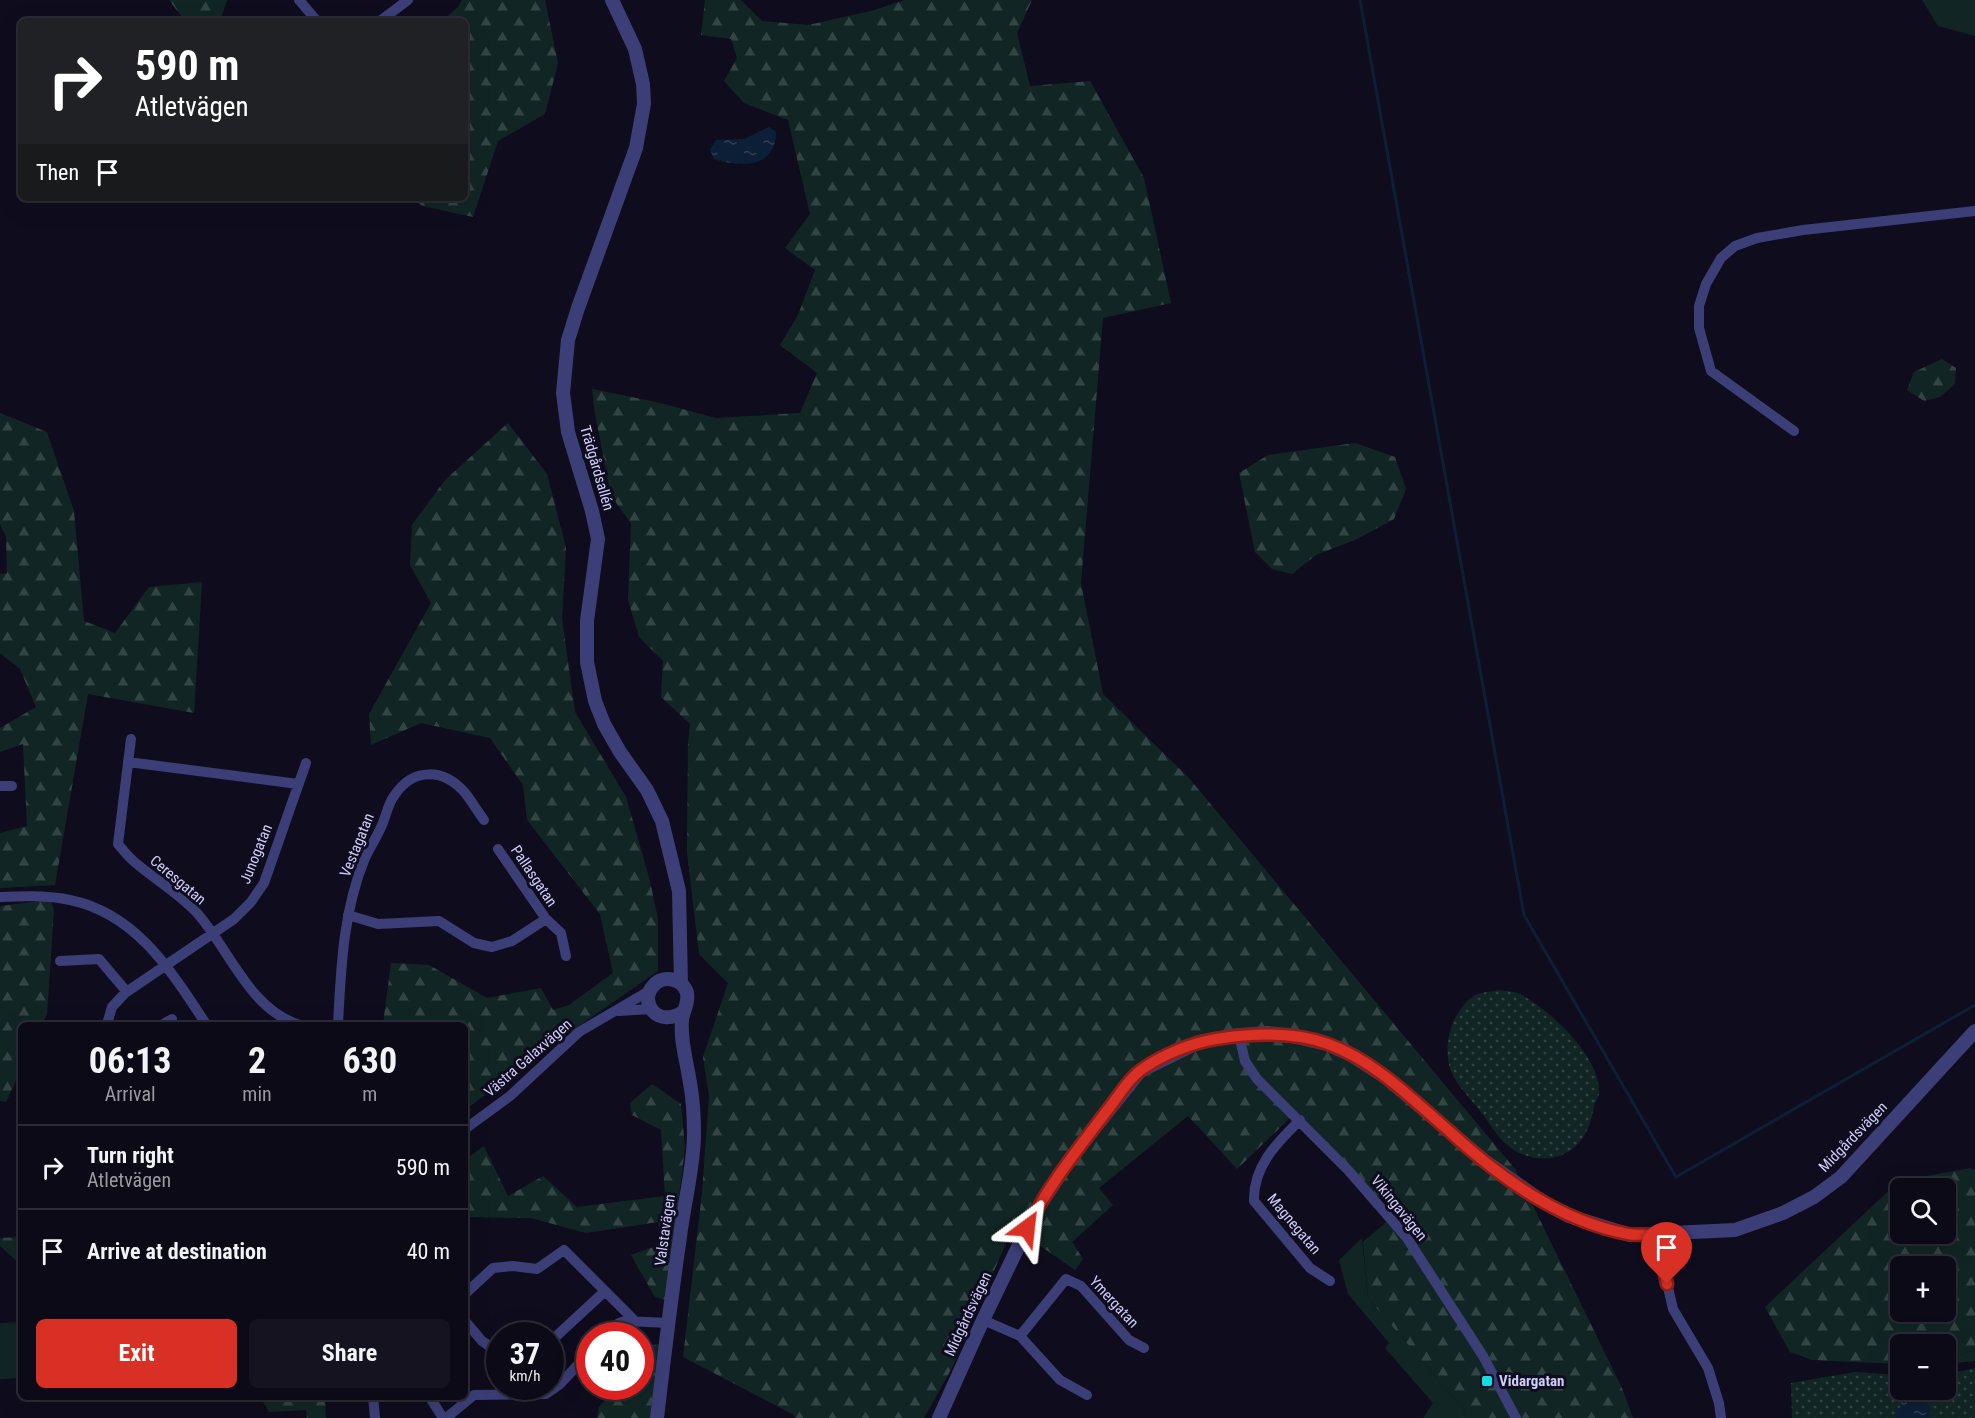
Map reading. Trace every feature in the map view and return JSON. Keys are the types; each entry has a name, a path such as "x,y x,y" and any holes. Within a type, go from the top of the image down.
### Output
{"street":[{"path":"299,0 314,18"},
{"path":"385,18 408,0"},
{"name":"Trädgårdsallén","path":"612,0 635,49 643,84 644,104 636,148 568,340 563,393 568,432 598,539 587,621 587,662 595,701 604,724 620,752 647,790 662,821 679,891 681,984"},
{"path":"1794,431 1711,371 1699,328 1699,306 1706,284 1721,258 1735,246 1757,238 1803,230 1975,211"},
{"name":"Ceresgatan","path":"130,739 118,844 134,863 180,897 197,913 264,1003 291,1022"},
{"path":"128,762 298,784"},
{"name":"Junogatan","path":"108,1022 112,1007 127,992 234,919 251,902 264,882 306,763"},
{"name":"Vestagatan","path":"338,1022 341,962 348,915 365,859 393,797 407,779 427,774 446,778 464,792 484,820"},
{"path":"0,786 12,786"},
{"name":"Pallasgatan","path":"498,849 546,919 561,933 566,956"},
{"path":"0,897 31,896 70,900 108,913 139,935 165,965 205,1022"},
{"name":"Pallasgatan","path":"348,915 378,924 439,921 474,943 492,947 512,941 546,919"},
{"name":"Trädgårdsallén","path":"663,979 670,972 680,942"},
{"path":"60,961 99,959 127,992"},
{"path":"681,984 672,979 663,979 649,991 648,1001 651,1009 658,1016 676,1017 684,1011"},
{"name":"Valstavägen","path":"657,1418 680,1234 694,1151 693,1104 683,1048 682,1020 687,1002 686,992 681,984"},
{"name":"Västra Galaxvägen","path":"468,1127 510,1096 579,1032 649,991"},
{"name":"Västra Galaxvägen","path":"613,1012 651,1009"},
{"name":"Valstavägen","path":"667,1018 683,1048"},
{"name":"Midgårdsvägen","path":"939,1418 1034,1214 1070,1160 1140,1071 1198,1042 1268,1033 1327,1044 1384,1076 1486,1162 1543,1202 1569,1216 1630,1235 1735,1230 1783,1213 1814,1197 1841,1177 1969,1041 1975,1030"},
{"name":"Vikingavägen","path":"1239,1035 1245,1061 1257,1079 1348,1170 1407,1238 1483,1356 1516,1418"},
{"name":"Magnegatan","path":"1300,1120 1277,1142 1256,1177 1254,1201 1310,1268 1330,1281"},
{"path":"1664,1234 1664,1270 1673,1309 1708,1368 1719,1403 1721,1418"},
{"path":"468,1290 493,1268 513,1266 537,1269 564,1250 634,1320"},
{"name":"Ymergatan","path":"1020,1336 1066,1279 1082,1286 1129,1340 1144,1348"},
{"path":"564,1329 604,1292"},
{"path":"624,1322 634,1320 669,1323"},
{"path":"983,1320 1020,1336 1060,1380 1087,1395"},
{"path":"468,1325 486,1344"},
{"path":"468,1400 474,1395 546,1394 559,1385 576,1367"},
{"path":"373,1400 375,1418"},
{"path":"432,1400 444,1418 467,1400"}],"green space":[{"path":"169,0 227,0 221,18 183,18"},
{"path":"462,0 545,0 558,63 545,114 498,141 473,217 422,206 416,201 468,201 468,18 445,18"},
{"path":"705,0 741,0 762,21 808,25 871,11 905,0 1032,0 1017,33 1030,86 1090,81 1144,178 1171,303 1103,318 1081,583 1103,694 1188,777 1515,1169 1622,1388 1633,1418 1462,1418 1466,1412 1368,1298 1363,1242 1397,1213 1290,1118 1237,1169 1188,1116 1099,1188 1113,1205 1072,1242 1083,1259 1075,1270 1013,1227 952,1368 924,1418 795,1418 794,1415 683,1357 702,1193 709,1096 703,1057 728,983 699,954 687,852 690,724 661,697 663,661 639,637 628,600 631,523 611,496 592,389 656,402 716,418 800,413 817,373 780,345 798,315 815,270 785,248 810,214 788,120 744,103 724,81 737,58 731,39 701,35"},
{"path":"1922,0 1975,0 1975,36 1938,26"},
{"path":"1942,359 1956,368 1955,384 1940,397 1924,401 1907,390 1914,372"},
{"path":"0,413 47,432 74,511 84,621 115,633 149,587 202,582 194,713 88,694 55,885 0,888 0,833 27,826 23,744 0,752 0,728 36,707 20,669 0,653 0,574 7,573 6,537 0,524"},
{"path":"508,423 547,474 566,548 562,619 575,712 626,797 650,881 658,919 658,971 563,1037 468,1108 468,1022 383,1022 391,963 429,965 487,998 541,988 553,1010 569,1005 613,973 600,914 527,820 523,785 490,738 421,723 371,745 369,714 431,603 410,565 412,525 445,480"},
{"path":"1355,443 1395,457 1406,489 1394,519 1357,539 1316,555 1292,574 1272,569 1255,552 1239,473 1268,455"},
{"path":"50,900 54,910 47,1014 43,1022 18,1022 18,1076 6,1102 0,1101 0,906"},
{"path":"1498,990 1520,994 1545,1011 1571,1036 1592,1065 1598,1080 1599,1096 1594,1104 1586,1132 1574,1148 1565,1154 1535,1158 1515,1151 1499,1137 1460,1087 1451,1071 1448,1062 1448,1041 1459,1012 1475,995"},
{"path":"652,1084 681,1104 685,1148 666,1300 655,1297 631,1255 662,1244 658,1222 586,1233 531,1218 468,1217 468,1158 484,1146 508,1196 543,1176 577,1207 665,1196 661,1130 632,1115 630,1103"},
{"path":"1971,1168 1975,1170 1975,1348 1956,1357 1956,1334 1890,1334 1890,1364 1812,1360 1790,1352 1765,1307 1890,1189 1890,1244 1956,1244 1956,1178 1916,1178"},
{"path":"18,1237 18,1262 0,1246 0,1238"},
{"path":"1362,1238 1368,1298 1466,1412 1462,1418 1423,1418 1433,1403 1385,1348 1389,1343 1348,1294 1339,1260"},
{"path":"18,1322 18,1378 0,1379 0,1323"},
{"path":"659,1344 654,1385 654,1345"},
{"path":"1975,1348 1975,1361 1956,1363 1956,1357"},
{"path":"1975,1368 1975,1418 1792,1418 1791,1383 1855,1372 1890,1374 1890,1400 1956,1400 1956,1373"},
{"path":"262,1400 325,1400 326,1418 307,1418 306,1410 269,1412"},
{"path":"605,1400 652,1400 650,1418 597,1418 599,1407"}],"water":[{"path":"769,127 776,132 774,144 770,153 763,159 745,164 714,159 710,150 716,140 744,139"},
{"path":"1901,1400 1923,1400 1930,1406 1930,1418 1896,1418 1896,1409 1901,1407"}],"waterway":[{"path":"1360,0 1524,915 1676,1177 1975,1005"}],"place":[{"name":"Vidargatan","path":"1487,1381"}],"route":[{"path":"1027,1228 1070,1160 1140,1071 1198,1042 1268,1033 1327,1044 1353,1056 1384,1076 1486,1162 1543,1202 1569,1216 1630,1235 1664,1234 1666,1255 1664,1270 1667,1284"}]}
